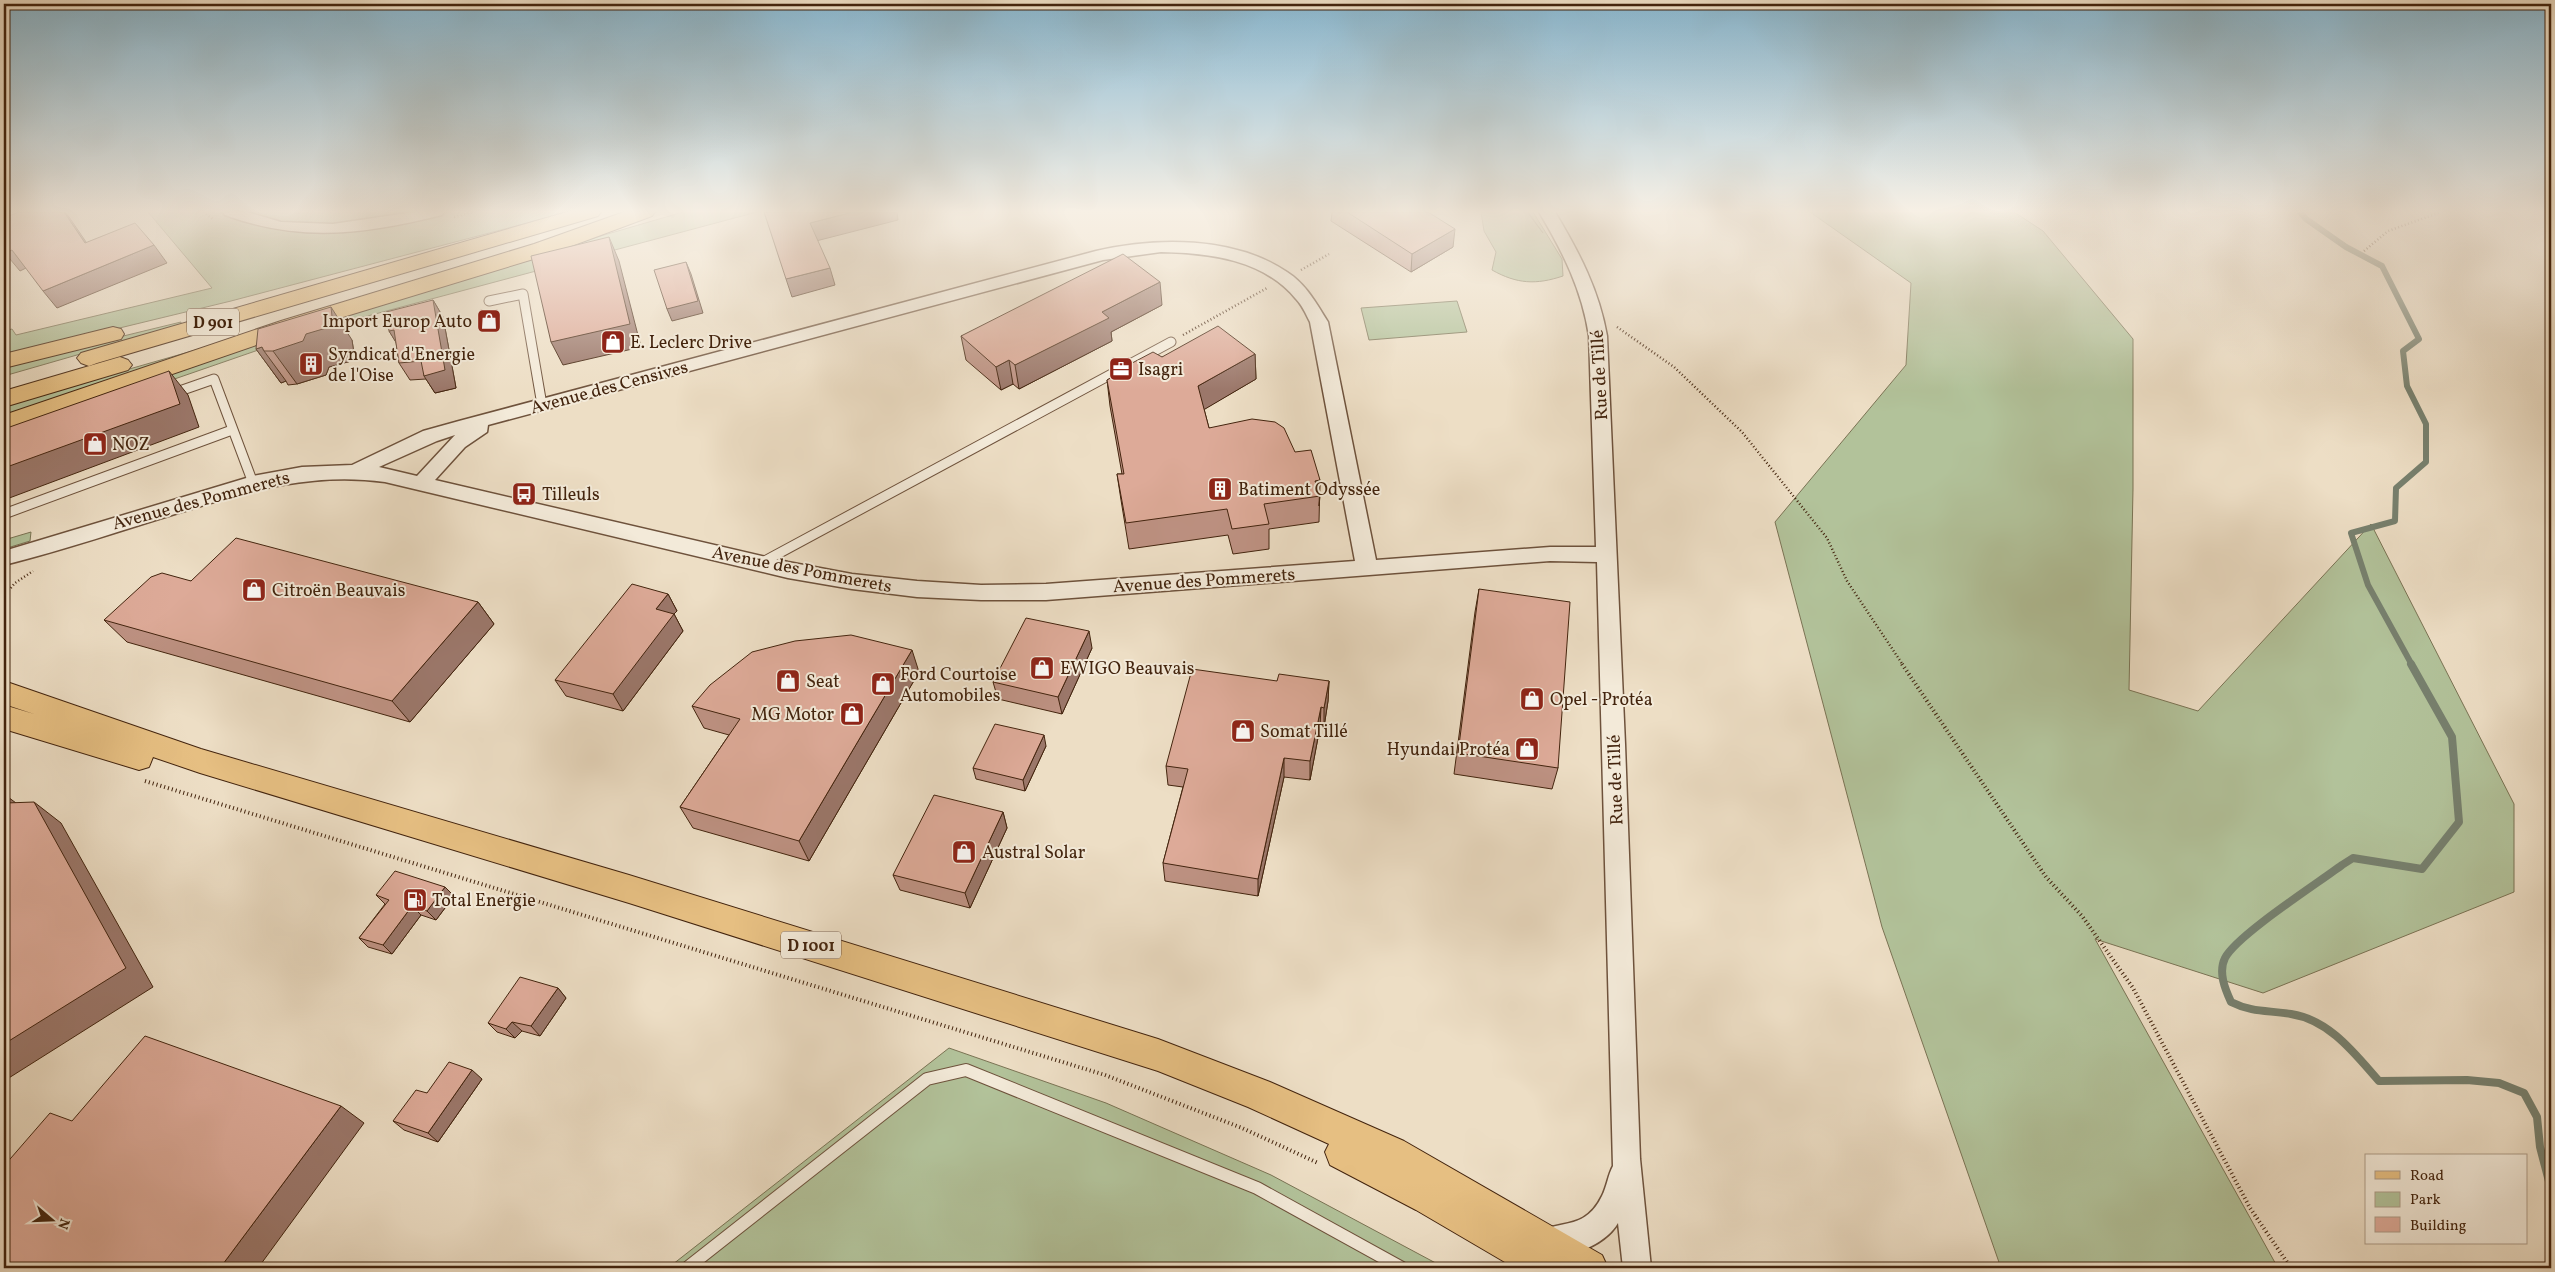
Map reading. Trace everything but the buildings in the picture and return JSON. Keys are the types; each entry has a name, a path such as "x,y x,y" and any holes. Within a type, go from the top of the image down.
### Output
{"main road":[{"path":"4,361 378,271"},
{"name":"D 901","path":"4,383 386,271"},
{"name":"D 901","path":"4,400 442,271"},
{"path":"4,424 289,326 469,271"},
{"name":"D 1001","path":"4,692 200,761 629,889 1158,1055 1258,1094 1358,1138 1436,1179 1548,1255"},
{"name":"D 1001","path":"4,717 682,923 1130,1063 1248,1108 1333,1146 1429,1197 1548,1255 1589,1268"}],"street":[{"name":"Avenue des Censives","path":"357,470 430,436 1041,271"},
{"name":"Avenue des Censives","path":"1271,271 1284,279 1304,296 1319,322 1367,568"},
{"name":"Rue de Tillé","path":"1580,271 1594,311 1599,349 1626,1159 1637,1268"},
{"name":"Avenue des Censives","path":"421,483 458,442 479,428 505,415"},
{"name":"Avenue des Pommerets","path":"4,558 253,483 314,472 357,470 421,483 759,564 817,576 886,586 998,593 1046,592 1550,554 1607,555"},
{"name":"Avenue des Pommerets","path":"4,570 28,556 73,536"},
{"name":"Rue de Tillé","path":"1548,1255 1582,1236 1604,1220 1618,1196 1626,1159"}],"lane":[{"path":"489,301 523,294 542,405"},
{"path":"759,564 1171,342"},
{"path":"160,398 214,379 253,483"},
{"path":"4,514 232,430"},
{"path":"687,1268 927,1078 966,1070 1257,1188 1402,1268"}],"path":[{"path":"1171,342 1298,271"},
{"path":"1594,311 1674,367 1742,432 1827,538 1848,581 2001,813 2046,877 2082,916 2133,988 2250,1208 2290,1268"},
{"path":"4,596 15,583 41,566"},
{"path":"136,778 1105,1075 1242,1128 1322,1165"}],"green space":[{"path":"198,271 344,271 231,301 4,356 4,331 12,329 16,335 212,288"},
{"path":"485,271 535,271 319,329 4,438 4,426 257,342"},
{"path":"1494,271 1563,271 1563,276 1544,281 1527,282"},
{"path":"1894,271 2077,271 2133,339 2133,489 2129,690 2198,711 2371,524 2514,804 2514,892 2263,993 2095,939 2278,1268 2001,1268 1882,927 1775,522 1906,365 1911,283"},
{"path":"1457,301 1467,332 1369,340 1361,308"},
{"path":"181,322 181,325 4,376 4,365"},
{"path":"199,349 198,352 4,419 4,405"},
{"path":"31,532 30,541 4,549 4,540"},
{"path":"949,1048 1106,1103 1271,1175 1445,1268 668,1268"}],"waterway":[{"path":"2385,271 2419,339 2403,351 2407,386 2426,424 2426,462 2396,488 2395,521 2351,533 2368,585 2412,665"},
{"path":"2411,664 2452,737 2459,822 2422,869 2353,858 2342,865 2245,936 2232,948 2225,958 2222,975 2231,1002 2254,1010 2305,1017 2318,1023 2341,1040 2379,1081 2467,1080 2499,1083 2524,1093 2537,1117 2540,1147 2551,1189"}],"place":[{"name":"Import Europ Auto","path":"489,321"},
{"name":"E. Leclerc Drive","path":"613,342"},
{"name":"Syndicat d'Energie de l'Oise","path":"311,364"},
{"name":"Isagri","path":"1121,369"},
{"name":"NOZ","path":"95,444"},
{"name":"Batiment Odyssée","path":"1220,489"},
{"name":"Tilleuls","path":"524,494"},
{"name":"Citroën Beauvais","path":"254,590"},
{"name":"EWIGO Beauvais","path":"1042,668"},
{"name":"Seat","path":"788,681"},
{"name":"Ford Courtoise Automobiles","path":"883,684"},
{"name":"Opel - Protéa","path":"1532,699"},
{"name":"MG Motor","path":"852,714"},
{"name":"Somat Tillé","path":"1243,731"},
{"name":"Hyundai Protéa","path":"1527,749"},
{"name":"Austral Solar","path":"964,852"},
{"name":"Total Energie","path":"415,900"}]}
